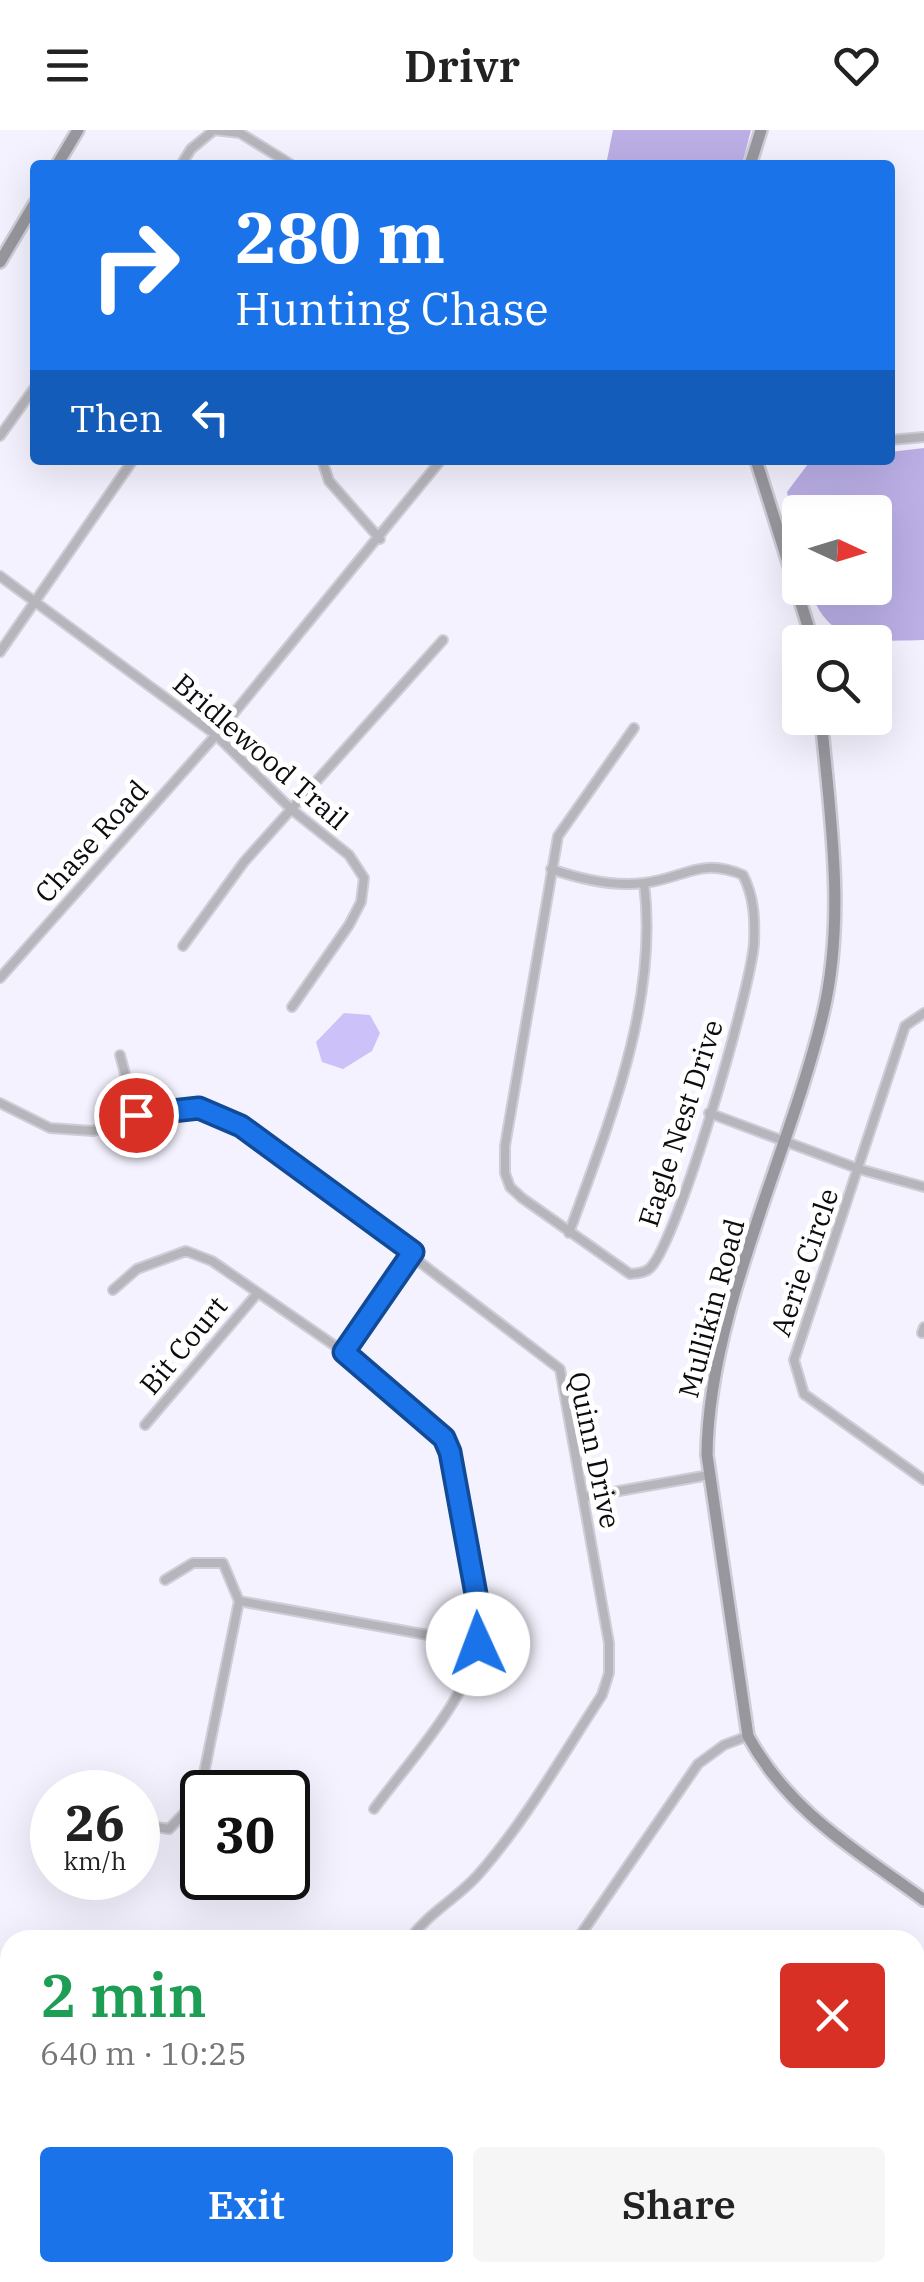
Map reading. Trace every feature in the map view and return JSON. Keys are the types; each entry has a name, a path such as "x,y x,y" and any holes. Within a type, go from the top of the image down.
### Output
{"street":[{"path":"60,160 78,130"},
{"path":"185,160 191,149 214,130 240,133 284,160"},
{"path":"752,160 761,130"},
{"path":"0,262 30,211"},
{"path":"0,436 30,394"},
{"path":"895,440 924,437"},
{"path":"0,652 129,465"},
{"path":"323,465 328,481 380,539"},
{"name":"Chase Road","path":"0,978 216,735 438,465"},
{"path":"758,465 808,625"},
{"name":"Bridlewood Trail","path":"0,576 216,735 291,810 348,855 364,878 361,902 292,1008"},
{"path":"183,946 244,862 443,640"},
{"name":"Eagle Nest Drive","path":"551,869 586,880 644,883 710,865 742,875 754,903 754,944 746,991 665,1246 649,1270 630,1274 569,1233 510,1188 505,1173 509,1113 551,869 565,822 634,728"},
{"name":"Mullikin Road","path":"822,735 834,943 824,1012 724,1339 708,1414 710,1474 748,1736 767,1772 796,1806 924,1900"},
{"path":"569,1233 624,1069 650,929 644,883"},
{"name":"Aerie Circle","path":"924,1014 905,1026 794,1360 804,1394 924,1480"},
{"path":"120,1055 136,1115"},
{"name":"Quinn Drive","path":"0,1103 50,1128 93,1131 136,1115 199,1108 241,1126 413,1252 560,1369 609,1643 609,1674 602,1696 506,1841 473,1880 442,1902 417,1930"},
{"path":"709,1113 860,1169 924,1186"},
{"path":"113,1290 138,1268 186,1251 212,1261 344,1352 444,1438 450,1452 478,1605 478,1644 461,1689 374,1809"},
{"path":"344,1352 413,1252"},
{"name":"Bit Court","path":"145,1425 256,1294"},
{"path":"585,1498 710,1474"},
{"path":"160,1828 169,1829 199,1798 239,1601 222,1564 194,1562 166,1580"},
{"path":"239,1601 478,1644"},
{"path":"584,1930 698,1764 724,1745 748,1736"}],"shaded area":[{"path":"613,130 751,130 743,160 607,160"},
{"path":"924,448 924,640 892,641 892,625 833,625 817,605 892,605 892,495 787,492 807,465 895,465 895,451"},
{"path":"344,1013 370,1015 380,1033 372,1051 343,1069 322,1062 316,1042"}],"route":[{"path":"136,1115 165,1108 199,1108 241,1126 413,1252 344,1352 444,1438 450,1452 478,1605 478,1644"}]}
